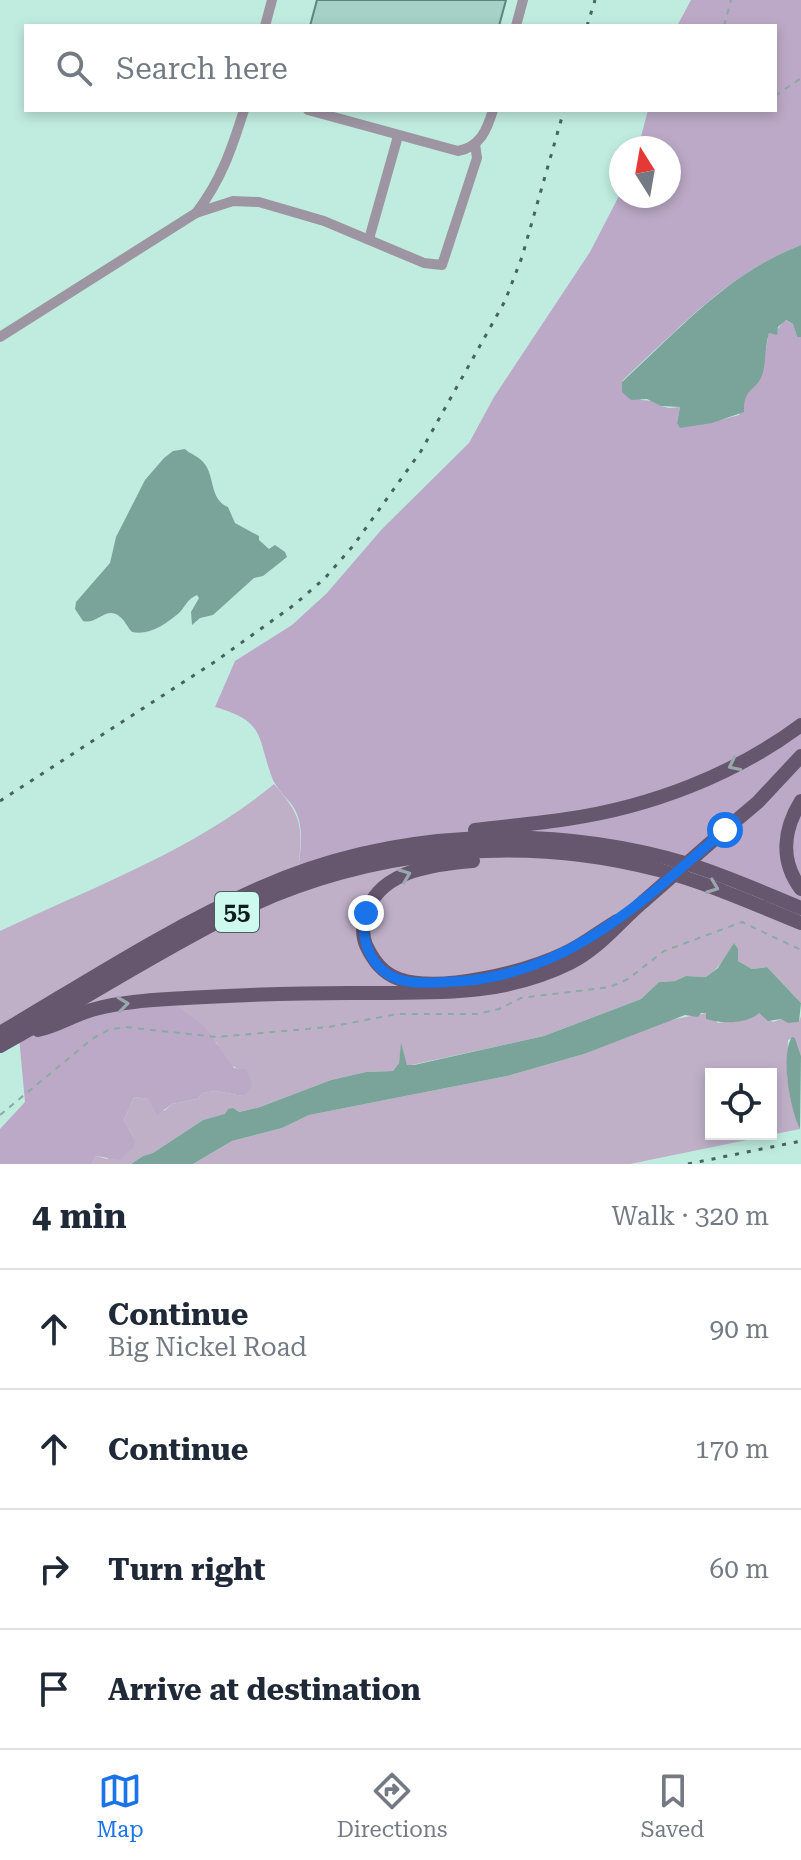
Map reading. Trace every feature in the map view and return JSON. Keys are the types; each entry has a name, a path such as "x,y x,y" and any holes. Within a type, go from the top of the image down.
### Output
{"main road":[{"path":"440,842 459,832 569,819 648,800 737,765 801,725"},
{"path":"22,1034 53,1027 94,1009 145,1001 349,993 440,994 488,990 525,980 570,963 605,941 631,912 758,802 801,756"},
{"path":"801,801 786,834 789,867 801,889"},
{"name":"55","path":"0,1033 168,935 263,886 380,851 502,837 564,840 643,853 708,871 801,908"},
{"name":"55","path":"0,1046 210,926 307,883 398,860 525,850 579,855 658,869 709,885 801,923"},
{"path":"500,851 473,861 414,871 383,887 370,903 364,921 364,940 378,965 397,978 423,983 492,977 565,953 631,912"}],"street":[{"path":"266,24 272,0"},
{"path":"517,24 523,0"},
{"path":"196,213 224,169 243,112"},
{"path":"315,112 451,151 475,144 488,126 492,112"},
{"path":"369,239 398,136"},
{"path":"0,337 196,213 233,201 259,202 314,218 424,263 442,265 477,158 475,144"}],"path":[{"path":"725,24 731,0"},
{"path":"777,95 801,78"},
{"path":"0,1115 92,1039 108,1030 124,1027 217,1037 329,1027 397,1014 477,1014 499,1009 521,998 610,987 628,979 664,951 742,922 801,950"}],"shaded area":[{"path":"691,0 801,0 801,245 750,271 727,287 622,381 641,400 654,401 669,408 680,407 677,423 723,419 739,415 743,397 764,361 769,332 776,331 785,320 793,324 797,337 801,337 801,907 745,884 564,839 298,873 299,821 292,805 273,780 257,733 244,719 215,707 235,661 292,625 327,593 382,529 469,443 494,397 590,252 613,208 681,208 681,136 641,136 647,112 777,112 777,24 678,24"},
{"path":"274,784 291,806 299,825 298,873 0,1032 0,931 177,848 211,829"},
{"path":"525,850 658,870 801,924 801,1003 767,967 752,969 738,961 738,949 706,977 686,976 675,981 659,982 641,999 544,1036 407,1066 401,1046 399,1063 393,1071 366,1072 331,1080 260,1107 203,1120 131,1164 92,1164 96,1156 107,1159 134,1138 124,1120 134,1097 150,1099 164,1111 172,1104 197,1099 203,1093 216,1091 243,1096 241,1069 229,1062 216,1042 26,1032 198,933 361,869"},
{"path":"166,998 204,1026 234,1068 246,1069 252,1082 243,1096 216,1091 203,1093 197,1099 172,1104 157,1115 149,1099 134,1097 124,1120 134,1138 134,1147 119,1160 96,1156 92,1164 0,1164 0,1129 25,1102 19,1037 26,1032"},
{"path":"706,1013 718,1023 759,1013 773,1022 781,1019 799,1022 801,1016 801,1056 795,1038 788,1040 787,1077 800,1129 777,1134 777,1068 705,1068 705,1140 747,1140 630,1164 193,1164 232,1141 282,1128 309,1115 507,1076 584,1054 665,1021"}],"water":[{"path":"801,245 801,337 797,337 793,324 786,320 778,327 777,335 769,333 763,372 748,393 744,412 712,423 680,428 677,423 680,407 661,406 647,399 631,400 622,392 622,382 705,305 750,271"},
{"path":"185,449 206,465 217,498 228,507 235,523 259,536 259,540 269,549 275,545 287,557 263,576 254,578 213,615 200,618 192,625 191,612 199,598 197,595 169,621 145,632 132,632 123,619 110,613 83,621 75,609 76,602 110,563 116,537 145,480 173,451"},
{"path":"734,943 738,949 738,961 752,969 767,967 801,1003 799,1022 788,1023 781,1019 768,1021 759,1013 734,1022 706,1019 706,1013 698,1017 685,1015 584,1054 507,1076 309,1115 282,1128 232,1141 193,1164 131,1164 203,1120 225,1114 228,1109 239,1112 331,1080 366,1072 393,1071 399,1063 401,1043 407,1065 414,1065 544,1036 641,999 659,982 675,981 686,976 706,977 718,968"},
{"path":"792,1037 801,1056 800,1129 788,1082 787,1056"}],"building":[{"path":"317,0 506,0 500,24 311,24"}],"railway":[{"path":"588,24 595,0"},
{"path":"0,801 216,661 294,605 325,578 353,546 421,451 505,301 522,257 563,112"},
{"path":"688,1164 801,1141"}],"route":[{"path":"366,913 364,940 378,965 397,978 423,983 492,977 565,953 631,912 725,830"}]}
